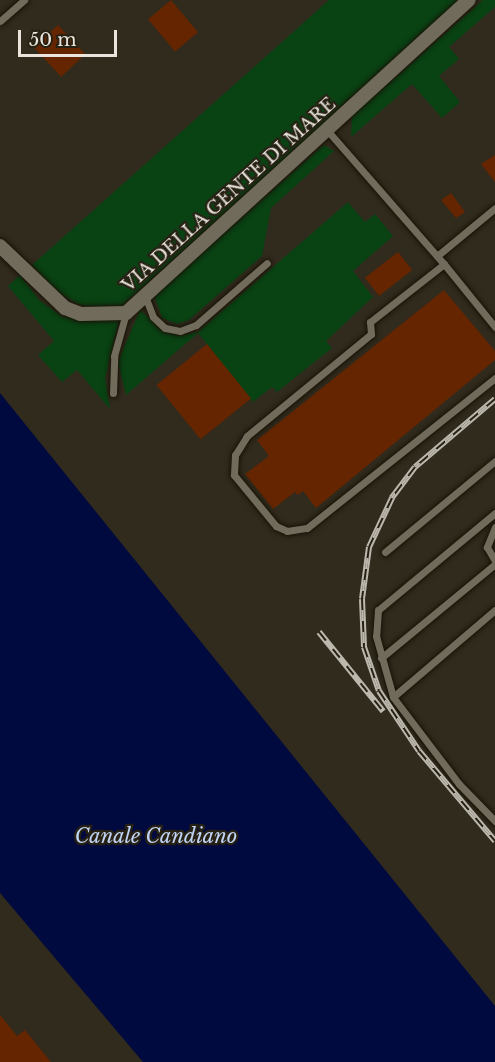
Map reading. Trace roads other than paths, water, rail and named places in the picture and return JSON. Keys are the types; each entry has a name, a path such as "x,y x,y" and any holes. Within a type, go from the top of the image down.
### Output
{"street":[{"name":"VIA DELLA GENTE DI MARE","path":"0,246 65,308 81,314 126,313 469,0"}],"lane":[{"path":"0,21 24,0"},
{"path":"327,129 444,264 495,327"},
{"path":"437,256 495,208"},
{"path":"145,296 153,317 165,328 180,331 196,325 267,262"},
{"path":"444,264 370,322 370,334 247,436 235,455 234,475 276,526 288,531 307,528 495,378"},
{"path":"113,393 114,356 126,313"},
{"path":"385,552 495,461"},
{"path":"495,513 378,610 376,636 393,697 459,784 495,821"},
{"path":"381,658 495,563 487,547 495,527"},
{"path":"393,697 495,610"}],"water":[{"name":"Canale Candiano","path":"0,393 495,1006 495,1062 143,1062 0,893"}],"railway":[{"path":"495,399 415,467 392,498 369,547 362,599 364,647 379,691 419,751 495,841"},
{"path":"319,632 383,711"}]}
